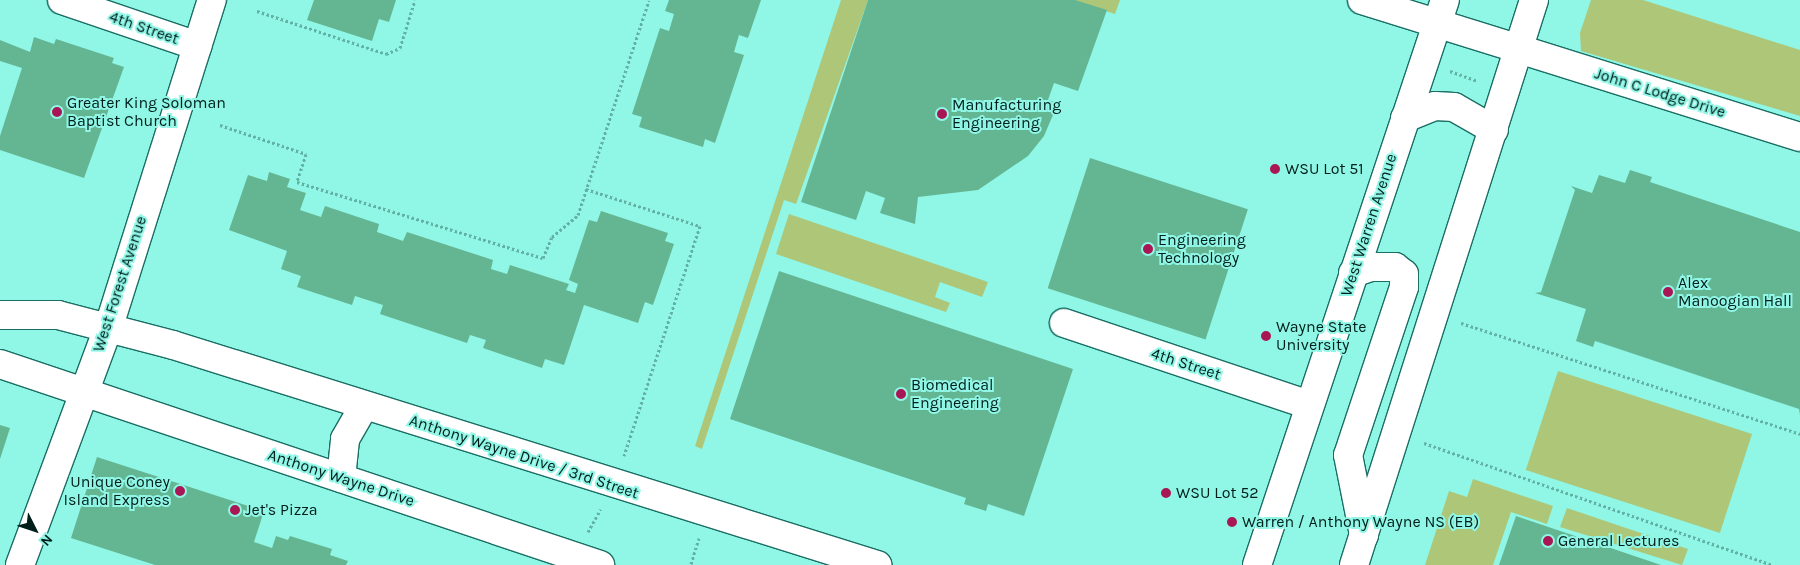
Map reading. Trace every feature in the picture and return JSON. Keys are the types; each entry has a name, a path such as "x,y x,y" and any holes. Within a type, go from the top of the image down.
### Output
{"street":[{"name":"4th Street","path":"62,0 197,46"},
{"name":"West Forest Avenue","path":"20,565 81,392 109,326 212,0"},
{"path":"1362,0 1440,12"},
{"path":"1354,565 1437,315 1534,0"},
{"name":"John C Lodge Drive","path":"1440,12 1519,49 1800,138"},
{"name":"West Warren Avenue","path":"1257,565 1440,12"},
{"path":"1405,118 1435,106 1454,107 1494,130"},
{"path":"1353,273 1370,267 1395,267 1404,274 1404,287 1348,455 1364,536"},
{"name":"Anthony Wayne Drive / 3rd Street","path":"0,315 58,315 109,326 877,565"},
{"name":"4th Street","path":"1064,323 1309,405"},
{"name":"Anthony Wayne Drive","path":"0,364 600,565"},
{"path":"341,478 345,439 364,406"}],"path":[{"path":"257,11 386,54 400,48 415,0"},
{"path":"220,125 306,154 297,182 543,258 552,237 578,215 649,0"},
{"path":"1449,71 1480,82"},
{"path":"586,189 700,226 623,459"},
{"path":"1437,315 1800,434"},
{"path":"1398,433 1773,565"},
{"path":"587,534 605,505"},
{"path":"691,564 700,535"}],"green space":[{"path":"841,0 868,0 796,204 784,200 702,449 695,446"},
{"path":"1073,0 1120,0 1115,14"},
{"path":"1591,0 1643,0 1800,50 1800,116 1581,51 1580,33"},
{"path":"789,214 988,282 982,297 940,282 935,297 950,303 946,312 776,254"},
{"path":"1558,371 1752,434 1720,533 1526,470"},
{"path":"1473,479 1553,506 1547,524 1511,512 1493,565 1425,565 1449,491 1467,497"},
{"path":"1567,508 1688,549 1682,565 1560,527"}],"building":[{"path":"314,0 396,0 389,22 379,19 372,41 307,20"},
{"path":"669,0 761,0 748,38 739,35 734,52 744,55 715,143 705,139 703,147 639,127 642,117 632,114 660,28 669,31 674,14 665,11"},
{"name":"Manufacturing Engineering","path":"868,0 1075,0 1107,10 1078,91 1054,83 1048,100 1058,103 1044,136 1028,156 978,190 918,197 915,224 880,213 885,198 866,191 856,220 801,202"},
{"name":"Greater King Soloman Baptist Church","path":"34,37 54,44 56,39 114,58 112,63 124,67 84,178 0,150 0,136 22,68 0,61 0,40 30,52"},
{"name":"Engineering Technology","path":"1090,158 1248,209 1206,340 1048,288"},
{"name":"Alex Manoogian Hall","path":"1630,170 1652,177 1650,182 1800,232 1800,415 1799,409 1595,341 1593,347 1576,341 1586,309 1535,293 1541,292 1575,190 1571,186 1592,193 1599,175 1625,183"},
{"path":"269,172 290,179 287,187 306,193 300,210 321,217 325,206 379,224 377,232 403,241 407,232 493,260 491,269 507,274 510,265 569,284 566,290 575,293 578,284 569,280 589,220 597,222 601,211 668,233 665,241 674,244 653,305 645,302 638,323 584,305 564,365 545,359 542,368 483,348 486,340 470,335 467,343 380,314 383,305 355,296 352,305 297,287 301,276 281,269 287,251 229,230 248,175 267,181"},
{"name":"Biomedical Engineering","path":"779,271 1073,369 1024,516 988,504 986,511 964,504 966,498 730,419"},
{"path":"0,425 10,428 0,459"},
{"path":"97,457 264,511 254,542 272,548 276,536 288,540 290,536 332,549 330,555 348,561 346,565 155,565 71,538"},
{"name":"General Lectures","path":"1516,516 1661,565 1499,565"}],"place":[{"name":"Greater King Soloman Baptist Church","path":"57,112"},
{"name":"Manufacturing Engineering","path":"942,114"},
{"name":"WSU Lot 51","path":"1275,169"},
{"name":"Engineering Technology","path":"1148,249"},
{"name":"Alex Manoogian Hall","path":"1668,292"},
{"name":"Wayne State University","path":"1266,336"},
{"name":"Biomedical Engineering","path":"901,394"},
{"name":"Unique Coney Island Express","path":"180,491"},
{"name":"WSU Lot 52","path":"1166,493"},
{"name":"Jet's Pizza","path":"235,510"},
{"name":"Warren / Anthony Wayne NS (EB)","path":"1232,522"},
{"name":"General Lectures","path":"1548,541"}]}
